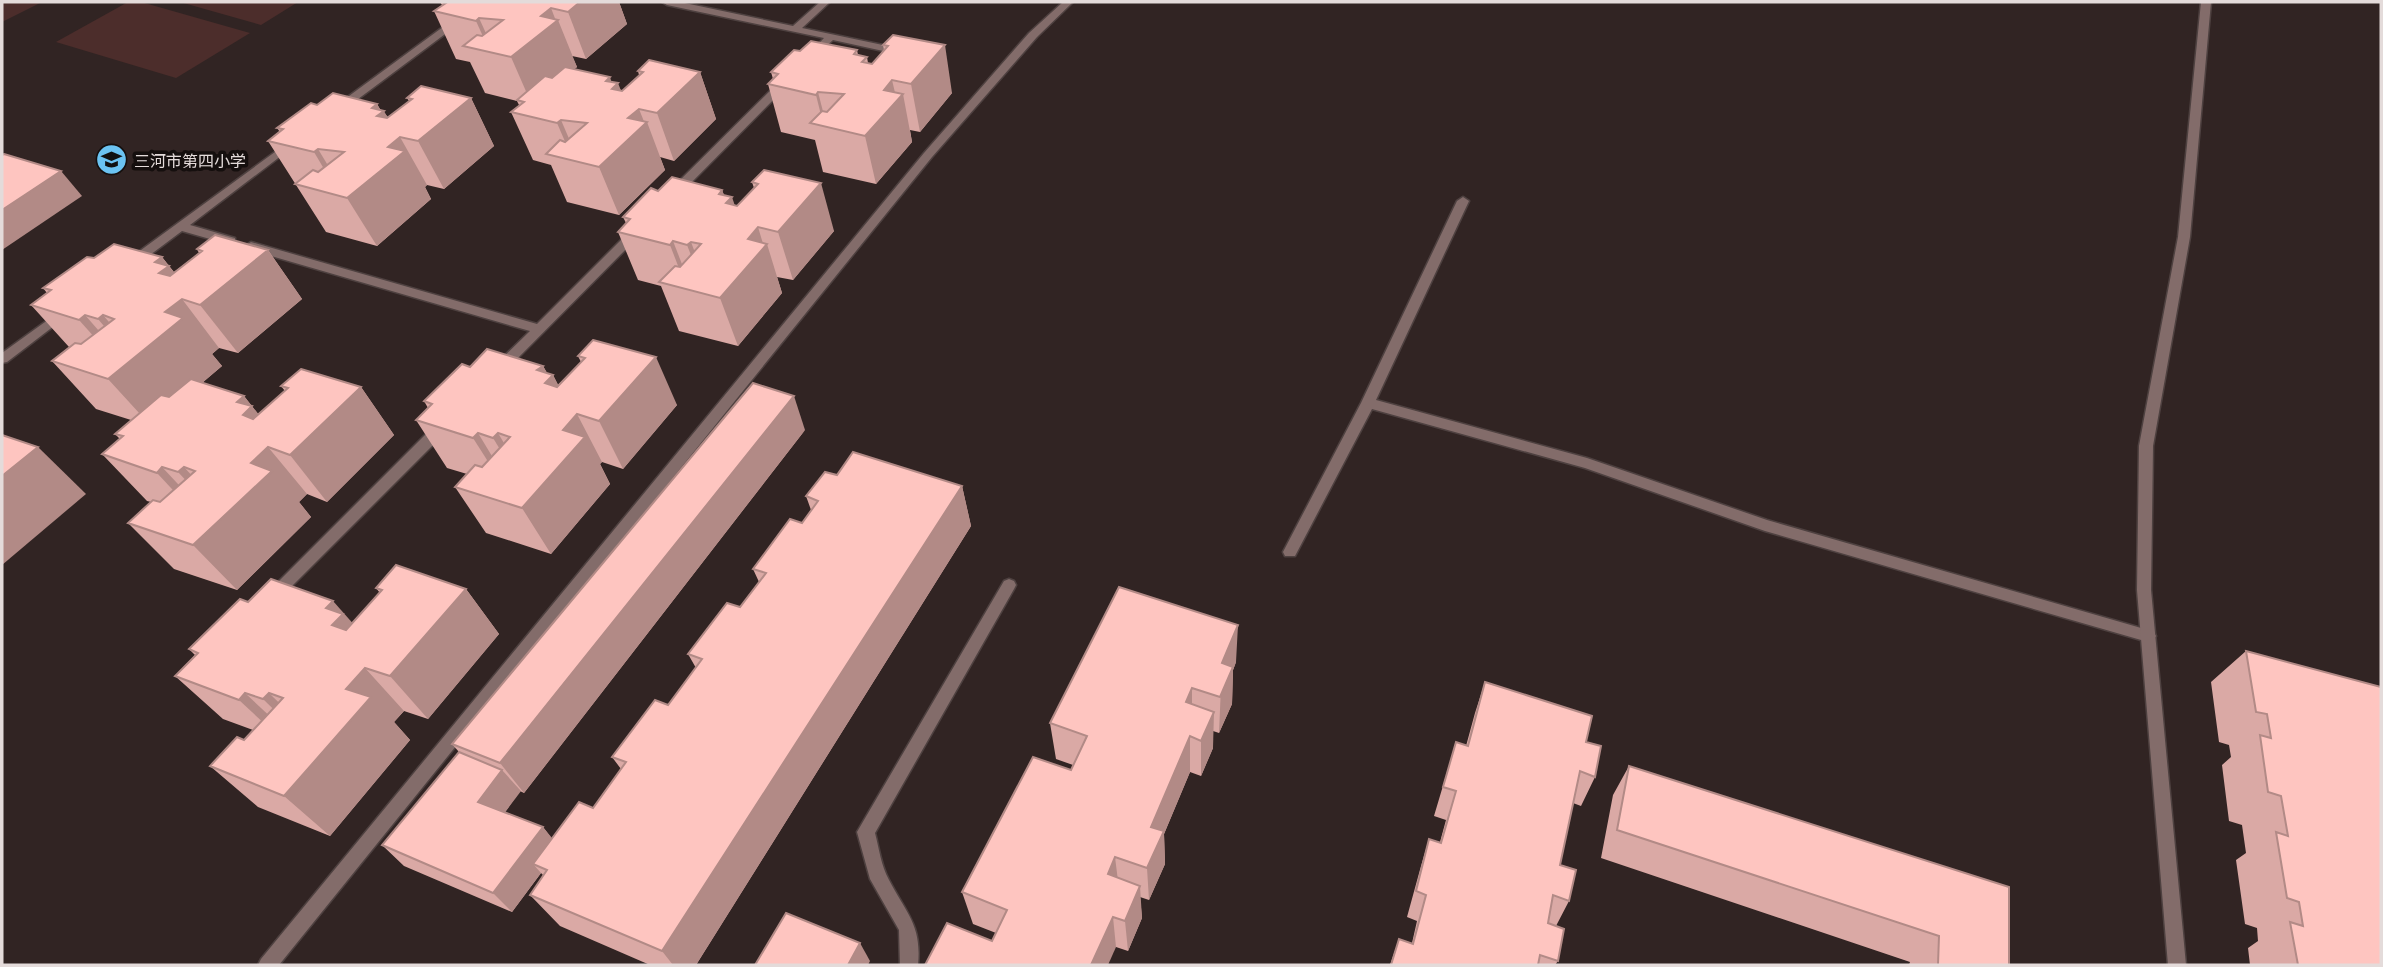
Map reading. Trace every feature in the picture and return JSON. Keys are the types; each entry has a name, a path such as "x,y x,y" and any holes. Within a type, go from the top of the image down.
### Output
{"street":[{"path":"326,118 483,2"},
{"path":"667,2 897,51"},
{"path":"795,29 825,2"},
{"path":"267,965 928,155 1033,35 1068,2"},
{"path":"2177,965 2144,590 2146,446 2184,237 2206,2"},
{"path":"665,202 831,37"},
{"path":"124,267 303,135"},
{"path":"1290,552 1368,403 1464,201"},
{"path":"490,379 646,222"},
{"path":"180,226 539,329"},
{"path":"2,359 69,309"},
{"path":"1368,403 1587,463 1765,526 2148,636"},
{"path":"264,605 450,418"},
{"path":"909,965 912,942 904,918 882,884 866,832 1009,585"}],"shaded area":[{"path":"2,2 42,2 2,22"},
{"path":"128,2 141,2 250,33 176,78 56,42"},
{"path":"180,2 298,2 261,25"}],"building":[{"path":"442,2 580,2 568,12 551,8 541,16 558,20 511,57 463,46 503,20 479,18 476,21 434,11 446,3"},
{"path":"893,35 945,45 911,84 892,80 884,90 903,94 865,136 810,123 822,111 827,112 844,94 818,92 816,95 768,84 778,74 771,72 794,50 800,51 811,41 857,50 854,54 867,57 862,62 872,64 888,46 883,45"},
{"path":"649,60 700,72 657,113 639,109 628,118 647,122 599,167 546,154 560,140 565,142 587,123 561,120 557,123 511,112 524,102 517,100 545,76 552,78 565,67 610,77 606,81 618,83 612,89 622,91 643,72 638,71"},
{"path":"421,86 471,98 418,141 400,137 388,147 405,151 347,198 295,184 313,170 318,172 344,152 318,149 314,152 268,141 283,129 277,128 311,103 317,105 333,93 377,104 372,108 384,111 377,116 387,118 412,99 407,98"},
{"path":"4,154 61,171 2,210"},
{"path":"764,170 821,183 778,232 758,227 748,239 767,244 720,298 659,282 675,266 680,267 701,244 691,242 687,245 673,241 670,245 618,232 630,219 623,217 651,188 658,191 672,177 722,190 719,194 732,197 726,203 737,206 758,184 752,182"},
{"path":"215,235 268,250 200,305 182,299 165,312 183,318 108,379 52,361 75,343 81,344 114,319 103,315 98,319 85,315 79,320 31,305 51,290 43,288 87,257 94,258 114,244 162,257 155,262 169,266 159,273 170,276 202,251 197,249"},
{"path":"593,340 656,357 599,421 577,414 563,430 585,437 522,508 455,487 475,465 482,467 510,437 498,433 493,438 478,433 473,438 416,420 432,404 424,401 462,364 470,367 487,349 543,366 537,370 553,375 545,383 557,387 585,358 578,356"},
{"path":"301,369 361,387 290,455 268,447 251,463 272,471 193,545 128,523 153,500 160,502 195,471 184,467 178,472 162,467 157,473 102,454 123,436 115,434 161,395 169,397 191,379 244,396 237,402 252,406 243,415 253,419 288,388 281,386"},
{"path":"753,383 794,396 500,763 452,744"},
{"path":"2,435 38,447 2,476"},
{"path":"853,452 962,486 662,951 530,895 547,870 533,864 579,802 593,808 626,762 612,757 655,700 668,705 702,659 688,654 727,603 740,607 766,573 753,569 790,519 802,523 818,501 806,496 825,472 837,475"},
{"path":"396,565 466,589 390,676 365,668 346,689 371,697 284,796 210,766 237,737 244,740 283,698 269,693 263,699 245,693 239,700 175,676 198,653 189,649 240,599 248,602 271,579 333,601 326,608 343,614 332,625 346,630 382,590 376,588"},
{"path":"1119,587 1238,625 1222,663 1233,667 1220,697 1192,688 1186,702 1214,712 1201,741 1190,736 1151,827 1164,831 1147,868 1115,857 1108,874 1140,886 1125,921 1113,917 1091,965 925,965 947,923 992,941 1007,910 962,892 1033,757 1071,770 1087,736 1050,723"},
{"path":"2246,651 2381,687 2381,965 2298,965 2290,922 2303,926 2299,902 2287,898 2276,832 2288,836 2281,796 2268,792 2260,735 2271,738 2267,714 2256,712"},
{"path":"1485,682 1592,716 1586,742 1601,746 1595,777 1580,771 1560,865 1576,870 1569,901 1553,895 1548,923 1564,929 1558,961 1540,955 1538,965 1391,965 1399,939 1413,944 1426,895 1416,891 1429,839 1441,843 1456,791 1443,787 1456,742 1468,746"},
{"path":"459,752 502,770 478,802 543,827 493,893 382,845"},
{"path":"1629,766 2009,887 2009,965 1938,965 1939,936 1617,830"},
{"path":"786,913 860,943 848,965 755,965"}],"place":[{"name":"三河市第四小学","path":"111,160"}]}
